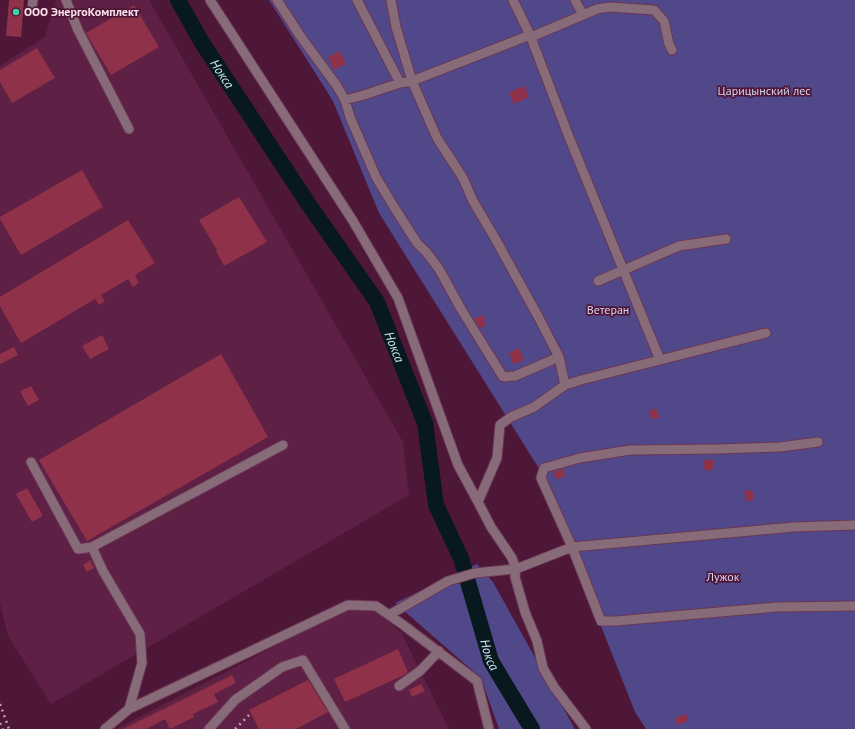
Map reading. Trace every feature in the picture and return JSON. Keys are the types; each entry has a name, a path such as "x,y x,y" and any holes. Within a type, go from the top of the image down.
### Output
{"street":[{"path":"66,0 78,30 129,129"},
{"path":"210,0 353,221 398,298 458,465 491,527 512,558 516,569 515,577 525,612 537,641 543,668 554,688 586,729"},
{"path":"276,0 337,86 345,100 350,117 376,177 417,243 439,269 461,309 503,377 515,376 559,357"},
{"path":"357,0 400,83"},
{"path":"391,0 396,27 412,81 437,138 463,178 473,201 540,320 559,357 565,385"},
{"path":"513,0 530,36 569,137 660,360"},
{"path":"575,0 583,15"},
{"path":"345,100 400,83 412,81 597,9 610,6 654,10 664,21 669,44 672,50"},
{"path":"598,281 679,246 726,239"},
{"path":"478,502 498,458 500,425 511,417 534,407 565,385 766,333"},
{"path":"818,442 780,447 630,450 580,458 544,468 541,478 572,547 601,621 777,607 855,606"},
{"path":"31,462 78,549 92,547 283,445"},
{"path":"389,615 448,581 475,573 516,569 572,547 794,527 855,525"},
{"path":"92,547 103,571 140,634 142,663 129,709"},
{"path":"105,729 129,709 348,605 376,606 477,681 489,729"},
{"path":"399,686 420,671 439,652"},
{"path":"208,729 235,700 282,667 303,660 345,729"}],"shaded area":[{"path":"56,0 149,0 403,442 409,495 51,704 8,636 0,603 0,66 45,37"},
{"path":"347,609 375,610 401,632 449,729 116,729"}],"green space":[{"path":"269,0 855,0 855,729 646,729 635,712 538,467 379,213 333,101"},
{"path":"477,564 493,582 575,729 499,729 481,678 395,603"}],"building":[{"path":"9,0 24,0 21,37 6,36"},
{"path":"134,5 159,47 111,75 86,33"},
{"path":"37,48 55,78 12,103 0,82 0,70"},
{"path":"340,51 346,64 334,70 328,57"},
{"path":"524,86 529,97 514,104 509,92"},
{"path":"82,170 103,207 21,255 0,217"},
{"path":"239,197 267,242 224,266 216,251 217,250 199,220"},
{"path":"128,220 155,263 135,275 139,283 133,287 128,279 101,295 105,301 99,305 95,299 21,343 0,306 0,297"},
{"path":"483,315 485,319 483,320 486,325 480,328 474,319"},
{"path":"102,335 109,349 90,359 82,346"},
{"path":"14,347 18,355 0,364 0,354"},
{"path":"519,348 524,360 513,364 509,353"},
{"path":"221,354 268,437 87,541 39,460"},
{"path":"31,386 39,400 28,406 20,391"},
{"path":"657,409 659,418 651,419 649,410"},
{"path":"713,459 714,469 705,471 703,461"},
{"path":"563,469 565,476 556,479 553,472"},
{"path":"27,488 43,516 32,522 16,494"},
{"path":"752,490 754,500 746,501 744,491"},
{"path":"90,560 94,568 87,572 83,565"},
{"path":"398,649 408,672 345,702 334,679"},
{"path":"232,675 236,683 214,694 218,702 193,714 194,717 170,729 165,719 146,729 123,729"},
{"path":"308,680 328,712 296,729 259,729 249,710"},
{"path":"421,684 425,691 412,697 409,690"},
{"path":"686,714 688,721 677,725 675,718"}],"waterway":[{"name":"Нокса","path":"178,0 201,41 309,205 377,302 425,423 436,505 461,558 491,661 532,729"}],"railway":[{"path":"0,704 9,729"},
{"path":"235,729 249,715"},
{"path":"0,723 3,729"}],"place":[{"name":"ООО ЭнергоКомплект","path":"16,12"}],"park label":[{"name":"Царицынский лес","path":"764,91"},
{"name":"Ветеран","path":"608,310"},
{"name":"Лужок","path":"723,577"}]}
